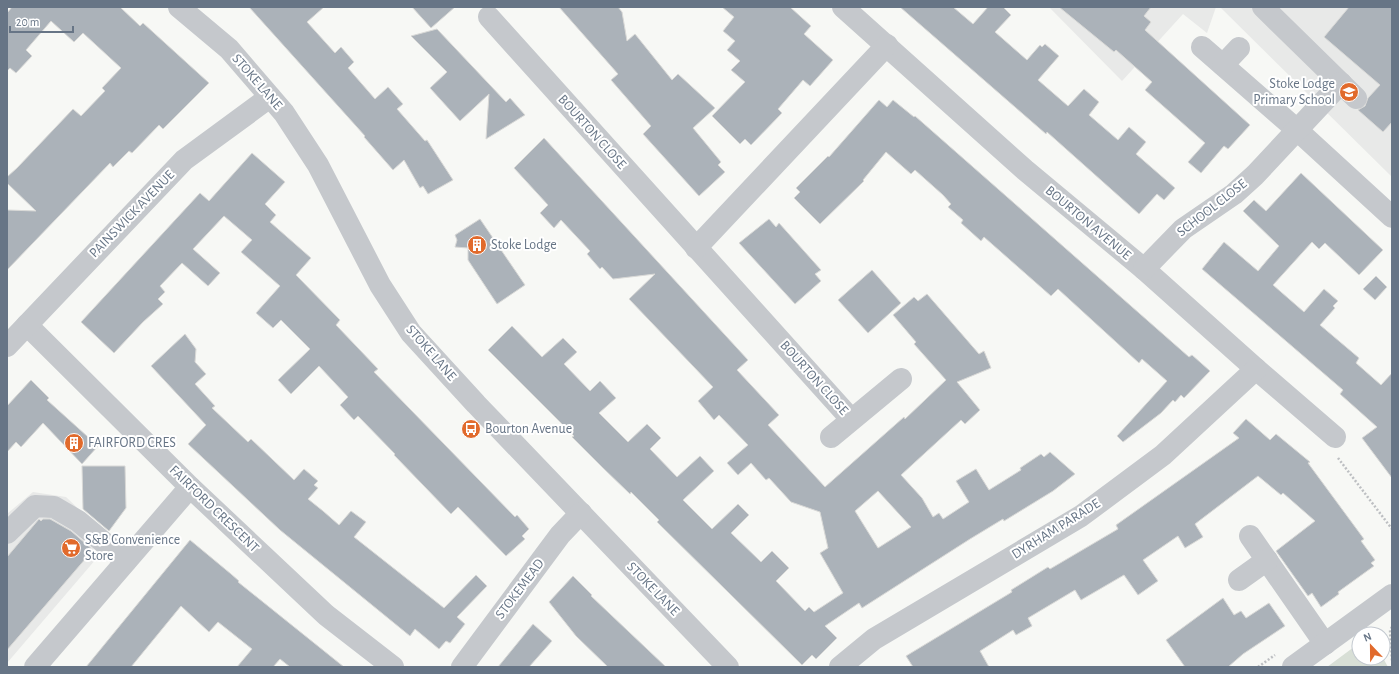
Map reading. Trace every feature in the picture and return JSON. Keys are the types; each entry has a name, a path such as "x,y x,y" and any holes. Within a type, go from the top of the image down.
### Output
{"street":[{"name":"BOURTON AVENUE","path":"843,7 1025,170 1144,269 1335,437"},
{"path":"1263,7 1356,98"},
{"name":"STOKE LANE","path":"187,9 229,49 284,113 318,165 380,285 411,333 476,404 728,667"},
{"name":"BOURTON CLOSE","path":"489,17 850,420"},
{"path":"696,248 887,45"},
{"path":"1202,47 1296,129 1392,217"},
{"path":"1223,65 1239,48"},
{"name":"SCHOOL CLOSE","path":"1144,269 1183,229 1234,194 1255,175 1296,129 1341,83"},
{"name":"PAINSWICK AVENUE","path":"7,346 184,160 270,97"},
{"name":"FAIRFORD CRESCENT","path":"27,325 190,487 326,615 392,667"},
{"name":"DYRHAM PARADE","path":"840,667 874,639 1081,516 1163,455 1256,369"},
{"name":"BOURTON CLOSE","path":"831,437 901,379"},
{"path":"35,667 190,487"},
{"path":"7,533 35,506 54,507 78,521 126,561"},
{"name":"STOKEMEAD","path":"462,667 560,535 581,513"},
{"path":"1250,536 1325,644"},
{"path":"1239,580 1267,560"},
{"path":"1293,667 1388,597"}],"path":[{"path":"1335,437 1335,455 1392,529"},
{"path":"1392,627 1390,630 1392,661"}],"shaded area":[{"path":"1049,7 1216,7 1207,33 1183,14 1122,81"},
{"name":"Stoke Lodge Primary School","path":"1220,7 1392,7 1392,177"},
{"path":"33,492 66,497 117,546 102,552 7,663 7,514"},
{"path":"1351,649 1351,666 1388,667 1327,667"}],"building":[{"path":"12,7 120,7 140,26 143,23 209,83 163,129 159,125 132,153 129,151 113,167 110,163 7,270 7,210 36,211 7,183 7,177 73,109 81,116 105,91 102,88 121,68 83,33 74,42 51,21 26,50 32,56 16,73 10,68 7,71 7,13"},
{"path":"249,7 324,7 307,22 335,53 341,47 354,62 348,68 375,99 388,87 403,104 397,109 425,141 427,140 453,180 428,194 423,186 420,188 404,160 393,170 364,137 365,136"},
{"path":"412,7 455,7 431,28"},
{"path":"559,7 618,7 622,12 627,41 635,34 672,80 678,74 715,108 693,128 721,162 718,165 725,172 699,196 643,134 651,126 611,80 618,74"},
{"path":"722,7 790,7 811,26 804,34 833,60 810,86 803,80 778,109 782,113 751,145 745,139 740,144 712,116 745,82 731,70 740,61 727,50 735,41 723,31 734,17"},
{"path":"900,7 953,7 973,24 988,7 1003,7 1011,15 995,32 1027,60 1040,45 1042,47 1045,44 1059,56 1038,80 1068,106 1084,89 1099,102 1089,115 1118,140 1129,127 1146,142 1136,154 1175,188 1164,200 1157,194 1139,214 1047,132 1046,134"},
{"path":"1059,7 1151,7 1144,16 1151,22 1145,30 1250,125 1228,149 1224,146 1201,173 1188,162 1205,143 1145,90 1152,82 1116,50 1114,52"},
{"path":"1349,7 1392,7 1392,122 1383,132 1358,110 1365,106 1368,98 1380,85 1324,37"},
{"path":"437,29 506,102 510,98 525,115 486,139 489,94 460,121 430,88 447,72 411,36"},
{"path":"879,100 887,107 893,100 914,117 915,116 1189,357 1192,355 1210,371 1184,398 1181,395 1175,402 1173,400 1161,413 1123,442 1117,436 1167,381 1142,359 1139,363 1058,289 1051,296 984,237 981,241 961,223 963,220 948,207 951,204 943,195 915,170 911,174 886,152 863,180 864,181 820,224 794,198 800,192 796,188 828,156 829,157"},
{"path":"544,138 748,360 737,370 779,415 768,425 825,487 904,417 905,419 946,380 914,344 916,342 893,315 914,297 918,301 927,294 979,354 984,351 991,368 957,382 980,410 965,424 961,420 901,475 922,498 933,517 939,513 943,519 969,502 956,481 976,469 989,490 1021,470 1020,468 1041,454 1044,457 1050,452 1075,474 1053,491 1004,521 1003,519 970,539 862,608 859,603 825,626 837,638 816,659 812,655 802,665 657,522 659,520 631,492 630,494 572,437 574,436 488,350 512,326 542,357 563,338 577,352 564,364 590,391 600,381 616,398 599,413 628,442 647,424 661,438 650,449 677,477 700,456 714,471 683,500 712,529 738,504 749,515 731,533 761,562 772,551 789,568 776,581 805,611 809,607 814,612 843,593 820,553 828,548 820,512 791,502 769,478 766,480 751,463 738,475 727,463 748,445 719,415 714,420 698,401 713,387 629,299 655,274 613,279 602,267 600,269 587,254 590,251 561,220 554,228 540,213 548,205 514,168","holes":["878,491 911,527 878,548 855,511"]},
{"path":"252,153 285,182 265,204 276,215 270,222 311,258 296,275 340,320 336,325 378,369 374,372 515,517 517,515 529,529 522,536 525,539 506,556 458,507 451,514 358,416 354,420 340,405 348,397 319,366 291,394 278,380 310,349 281,320 273,328 256,313 280,286 241,252 252,240 224,216 193,249 220,273 208,286 182,263 160,286 165,292 158,299 163,304 143,322 114,353 81,322 200,193 209,201"},
{"path":"1301,173 1383,250 1359,275 1325,243 1319,249 1312,242 1273,285 1304,312 1324,289 1338,301 1333,306 1335,308 1320,325 1359,358 1356,363 1381,385 1392,373 1392,478 1362,438 1377,427 1340,394 1343,390 1202,269 1224,242 1258,271 1279,246 1243,211 1254,200 1266,211"},
{"path":"480,219 525,285 497,304 468,260 468,248 455,247 457,240 455,235"},
{"path":"769,219 776,227 779,223 821,270 815,274 821,281 795,304 739,243"},
{"path":"872,270 901,303 868,333 838,300"},
{"path":"1376,276 1387,287 1375,300 1363,289"},
{"path":"185,334 196,349 195,362 206,374 195,384 215,406 212,408 248,442 251,439 294,480 304,469 318,481 314,485 318,488 308,499 339,525 351,511 366,522 354,537 444,608 476,575 487,586 457,617 465,624 450,643 446,641 439,649 415,629 410,636 280,530 188,444 206,425 151,366"},
{"path":"31,380 49,398 47,400 98,446 82,464 43,423 21,447 16,442 7,452 7,406"},
{"path":"1246,419 1270,440 1276,434 1310,462 1308,463 1364,539 1361,541 1375,560 1371,563 1374,566 1338,592 1339,594 1321,607 1312,593 1308,596 1276,551 1315,521 1283,493 1281,495 1258,476 1195,524 1203,537 1185,548 1178,536 1143,560 1158,581 1138,595 1124,575 1081,600 1075,590 1028,618 1032,626 1016,635 1013,630 980,651 989,667 913,667 906,656 1012,592 1011,590 1048,567 1050,569 1118,529 1116,525 1239,438 1233,433"},
{"path":"82,466 125,466 126,508 109,531 83,509"},
{"path":"39,519 41,521 43,519 50,519 71,531 93,550 7,650 7,557"},
{"path":"190,540 239,581 238,582 344,667 290,667 280,659 273,667 237,667 252,649 218,622 209,632 181,606 131,667 86,667"},
{"path":"573,576 592,595 591,596 666,667 608,667 576,636 549,602"},
{"path":"1223,598 1234,615 1241,611 1246,618 1269,603 1285,626 1243,654 1228,667 1185,667 1166,640"},
{"path":"533,624 552,641 529,667 498,667"}],"place":[{"name":"Stoke Lodge Primary School","path":"1349,92"},
{"name":"Stoke Lodge","path":"477,245"},
{"name":"Bourton Avenue","path":"471,429"},
{"name":"FAIRFORD CRES","path":"74,443"},
{"name":"S&B Convenience Store","path":"71,548"}]}
